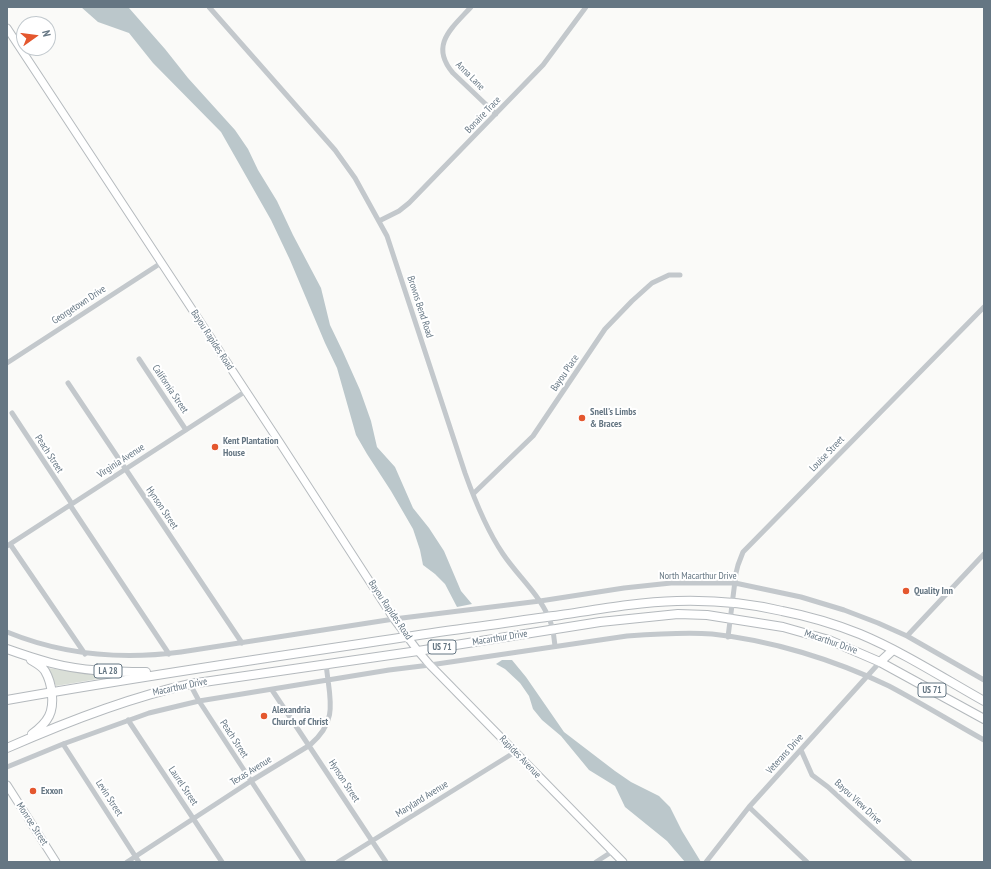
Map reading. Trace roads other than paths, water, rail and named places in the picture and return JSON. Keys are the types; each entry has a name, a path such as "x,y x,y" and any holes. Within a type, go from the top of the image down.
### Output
{"highway":[{"name":"Macarthur Drive","path":"7,700 324,648 641,603 676,601 733,602 783,611 858,633 893,650 984,701"},
{"name":"Macarthur Drive","path":"7,748 117,704 154,692 190,684 326,663 418,651 600,622 649,616 686,614 730,618 783,627 844,646 880,662 984,719"},
{"path":"324,648 326,663"},
{"name":"LA 28","path":"7,649 50,663 78,668 146,672 201,668"},
{"path":"880,662 893,650"},
{"path":"17,652 38,664 44,670 48,677 52,702 50,715 42,727 23,741"}],"main road":[{"name":"Bayou Rapides Road","path":"7,28 394,619 418,651"},
{"name":"Rapides Avenue","path":"418,651 623,862"},
{"name":"Monroe Street","path":"7,785 56,862"}],"street":[{"name":"Browns Bend Road","path":"209,7 335,150 355,178 379,221 387,236 465,473 479,510 500,550 540,600 549,617 553,629 555,646"},
{"name":"Anna Lane","path":"472,7 449,31 445,38 443,55 447,65 453,73 496,114"},
{"name":"Bonaire Trace","path":"379,221 399,211 409,203 544,65 586,7"},
{"name":"Georgetown Drive","path":"7,363 161,263"},
{"name":"Bayou Place","path":"473,494 533,436 605,329 652,282 669,276 680,275"},
{"name":"Louise Street","path":"728,637 738,565 743,552 984,307"},
{"name":"California Street","path":"139,359 186,430"},
{"name":"Hynson Street","path":"68,383 242,643"},
{"name":"Virginia Avenue","path":"8,545 246,391"},
{"name":"Peach Street","path":"12,413 169,654"},
{"path":"8,545 85,654"},
{"path":"907,636 984,554"},
{"name":"North Macarthur Drive","path":"394,619 671,583 735,583 801,597 844,610 907,636 984,680"},
{"path":"7,632 55,648 85,654 132,656 169,654 394,619"},
{"path":"430,665 627,636 693,633 728,637 769,644 808,654 867,676 984,740"},
{"name":"Veterans Drive","path":"706,862 749,807 880,662"},
{"name":"Texas Avenue","path":"127,862 251,781 310,745 324,730 330,717 331,704 326,663"},
{"name":"Macarthur Drive","path":"7,767 128,720 199,701 389,670 430,665"},
{"name":"Peach Street","path":"190,684 199,701 304,862"},
{"name":"Hynson Street","path":"272,690 310,745 386,862"},
{"name":"Laurel Street","path":"128,720 222,862"},
{"name":"Levin Street","path":"63,744 139,862"},
{"name":"Bayou View Drive","path":"801,750 812,775 828,787 910,862"},
{"name":"Maryland Avenue","path":"338,862 515,752"},
{"path":"749,807 807,862"},
{"path":"596,862 613,851"}],"place":[{"name":"Snell's Limbs & Braces","path":"582,418"},
{"name":"Kent Plantation House","path":"215,447"},
{"name":"Quality Inn","path":"906,591"},
{"name":"Alexandria Church of Christ","path":"264,716"},
{"name":"Exxon","path":"33,791"}]}
